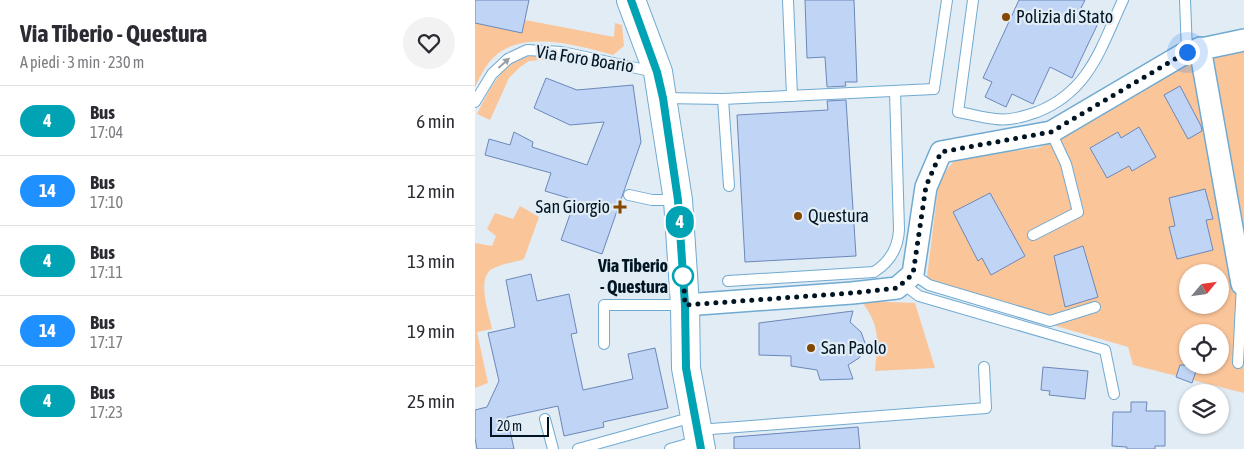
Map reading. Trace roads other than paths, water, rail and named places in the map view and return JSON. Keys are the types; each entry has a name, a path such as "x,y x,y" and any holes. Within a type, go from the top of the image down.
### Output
{"main road":[{"path":"631,0 660,85 678,200 685,305 686,368 698,434"}],"street":[{"path":"685,305 897,288 908,279 926,186 941,152 1051,132 1193,50 1244,40"},
{"path":"1193,50 1238,222 1242,284"}],"lane":[{"path":"788,0 792,96"},
{"name":"Via Foro Boario","path":"475,102 493,74 508,59 527,50 561,52 660,85 723,99 934,89 947,0"},
{"path":"973,0 958,112 997,119 1024,117 1052,106 1078,86 1091,69 1123,0"},
{"path":"1185,0 1193,50"},
{"path":"728,281 874,272 889,260 895,251 899,230 895,91"},
{"path":"723,99 729,186"},
{"path":"1033,235 1078,212 1066,164 1051,132"},
{"path":"629,195 652,200 678,200"},
{"path":"908,279 1050,321 1095,307"},
{"path":"908,279 919,296 1105,350 1114,394"},
{"path":"1238,363 1242,284"},
{"path":"604,344 604,305 685,305"},
{"path":"578,449 698,434 986,408 984,367"},
{"path":"545,419 553,449"},
{"path":"670,449 698,434"}],"place":[{"name":"Polizia di Stato","path":"1006,17"},
{"name":"San Giorgio","path":"620,207"},
{"name":"Questura","path":"798,216"},
{"name":"Via Tiberio - Questura","path":"683,276"},
{"name":"San Paolo","path":"811,348"}]}
